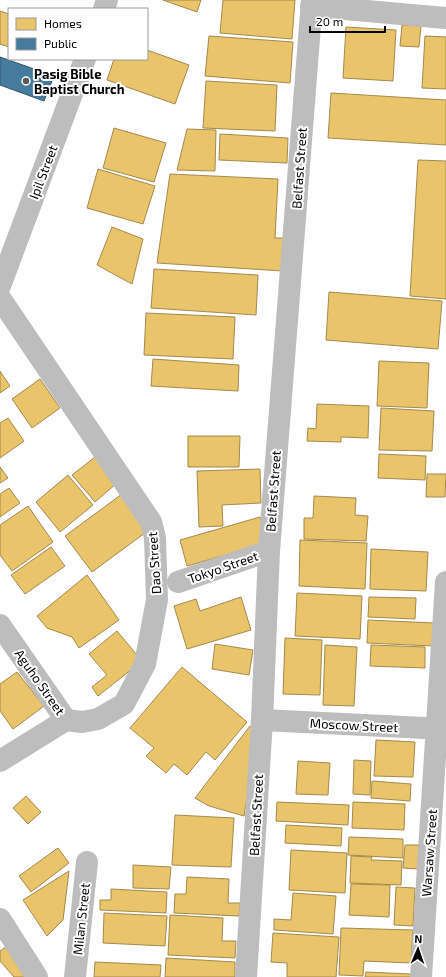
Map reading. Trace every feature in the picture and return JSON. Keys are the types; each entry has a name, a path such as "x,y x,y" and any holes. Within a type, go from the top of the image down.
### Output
{"street":[{"name":"Belfast Street","path":"246,977 262,720 269,551 312,3 446,18"},
{"name":"Ipil Street","path":"0,286 85,60"},
{"name":"Dao Street","path":"0,298 151,522 155,538 157,600 145,664 124,704 98,719 82,722 66,720"},
{"name":"Tokyo Street","path":"178,582 269,551"},
{"name":"Warsaw Street","path":"421,977 441,729 446,582"},
{"name":"Aguho Street","path":"0,625 66,720"},
{"path":"0,761 66,720"},
{"name":"Moscow Street","path":"262,720 441,729"},
{"name":"Milan Street","path":"75,977 87,862"},
{"path":"0,919 37,977"}],"building: Homes":[{"path":"163,0 201,0 197,12"},
{"path":"223,0 295,0 292,39 220,33"},
{"path":"0,11 8,14 8,47 0,44"},
{"path":"402,25 421,26 419,47 400,46"},
{"path":"346,27 396,30 393,81 343,78"},
{"path":"209,36 293,42 290,83 205,76"},
{"path":"425,36 446,37 446,89 422,88"},
{"path":"148,50 189,65 175,104 107,80 114,60 148,60"},
{"path":"206,81 277,85 275,131 203,128"},
{"path":"331,93 446,100 446,145 328,138"},
{"path":"114,128 166,143 154,182 103,168"},
{"path":"187,129 216,130 215,171 177,170"},
{"path":"220,134 288,138 287,163 219,160"},
{"path":"418,160 446,161 446,299 410,296"},
{"path":"98,169 155,186 143,224 87,208"},
{"path":"170,174 278,179 275,238 285,238 283,271 157,263"},
{"path":"112,227 143,239 132,284 97,265"},
{"path":"154,269 258,275 256,315 151,308"},
{"path":"329,292 442,301 438,349 326,340"},
{"path":"146,313 235,317 233,359 144,355"},
{"path":"153,359 239,365 238,391 151,386"},
{"path":"379,361 429,363 427,408 377,406"},
{"path":"0,371 10,386 0,393"},
{"path":"40,379 60,408 32,428 12,399"},
{"path":"317,404 369,406 368,438 341,437 341,442 307,441 308,428 316,429"},
{"path":"381,408 434,411 432,451 379,450"},
{"path":"8,418 24,441 0,458 0,423"},
{"path":"188,436 240,436 239,467 188,467"},
{"path":"379,454 426,456 425,480 378,478"},
{"path":"95,457 117,483 95,502 72,475"},
{"path":"0,467 8,478 0,483"},
{"path":"260,469 261,503 222,505 223,526 199,527 197,471"},
{"path":"427,474 446,474 445,497 426,497"},
{"path":"68,475 93,505 60,532 36,502"},
{"path":"9,488 20,503 0,517 0,494"},
{"path":"122,494 149,530 92,572 65,536"},
{"path":"314,496 356,498 355,515 368,516 366,541 304,539 304,518 313,518"},
{"path":"28,506 53,542 12,571 0,555 0,525"},
{"path":"260,517 267,543 187,566 180,540"},
{"path":"300,540 367,543 365,589 299,586"},
{"path":"51,547 65,566 25,594 11,575"},
{"path":"371,549 428,552 426,591 370,589"},
{"path":"87,575 119,620 79,648 72,637 47,628 37,616"},
{"path":"297,593 362,596 360,639 295,636"},
{"path":"241,597 251,630 187,649 174,606 196,599 200,611"},
{"path":"369,597 416,598 415,619 368,617"},
{"path":"368,620 434,623 433,646 367,643"},
{"path":"117,631 142,661 98,696 92,687 107,675 89,654"},
{"path":"285,638 322,640 320,695 283,694"},
{"path":"215,644 253,650 249,675 212,669"},
{"path":"325,645 357,647 354,706 323,705"},
{"path":"371,645 425,647 425,668 370,666"},
{"path":"182,667 247,722 215,760 206,752 187,775 174,764 166,773 146,756 154,748 130,728"},
{"path":"17,672 44,706 13,729 0,711 0,684"},
{"path":"250,726 258,731 244,816 209,806 195,798"},
{"path":"376,740 415,742 413,777 374,776"},
{"path":"354,760 371,761 370,795 353,794"},
{"path":"298,761 330,763 328,795 296,794"},
{"path":"372,781 411,784 410,801 371,798"},
{"path":"26,796 41,812 28,824 13,808"},
{"path":"277,802 349,805 348,825 276,821"},
{"path":"353,802 405,804 404,830 352,828"},
{"path":"175,815 234,818 231,867 172,865"},
{"path":"286,825 342,828 341,846 285,843"},
{"path":"349,837 403,839 403,858 348,855"},
{"path":"405,845 419,845 418,869 403,868"},
{"path":"58,848 69,863 31,892 19,876"},
{"path":"291,850 347,853 345,893 289,890"},
{"path":"351,856 372,857 371,860 402,861 401,885 350,883"},
{"path":"133,865 171,867 169,889 133,888"},
{"path":"69,871 63,920 47,936 23,900"},
{"path":"187,877 229,879 228,903 240,903 239,916 174,913 175,894 186,894"},
{"path":"351,884 390,885 389,917 349,915"},
{"path":"396,887 415,888 413,926 394,925"},
{"path":"111,889 167,892 166,913 100,910 100,900 111,900"},
{"path":"293,893 336,896 333,934 274,930 274,919 291,920"},
{"path":"104,913 167,916 165,946 103,943"},
{"path":"170,915 223,918 222,941 236,941 235,958 168,955"},
{"path":"341,928 413,930 411,963 364,961 363,976 339,975"},
{"path":"273,933 339,937 336,977 287,977 287,963 271,962"},
{"path":"6,947 32,977 14,977 0,961 0,951"},
{"path":"166,958 235,962 235,977 165,977"},
{"path":"95,962 161,965 160,977 94,977"},
{"path":"366,972 411,974 411,977 365,977"}],"building: Public":[{"name":"Pasig Bible Baptist Church","path":"0,57 54,76 44,101 0,85"}],"place":[{"name":"Pasig Bible Baptist Church","path":"26,81"}]}
